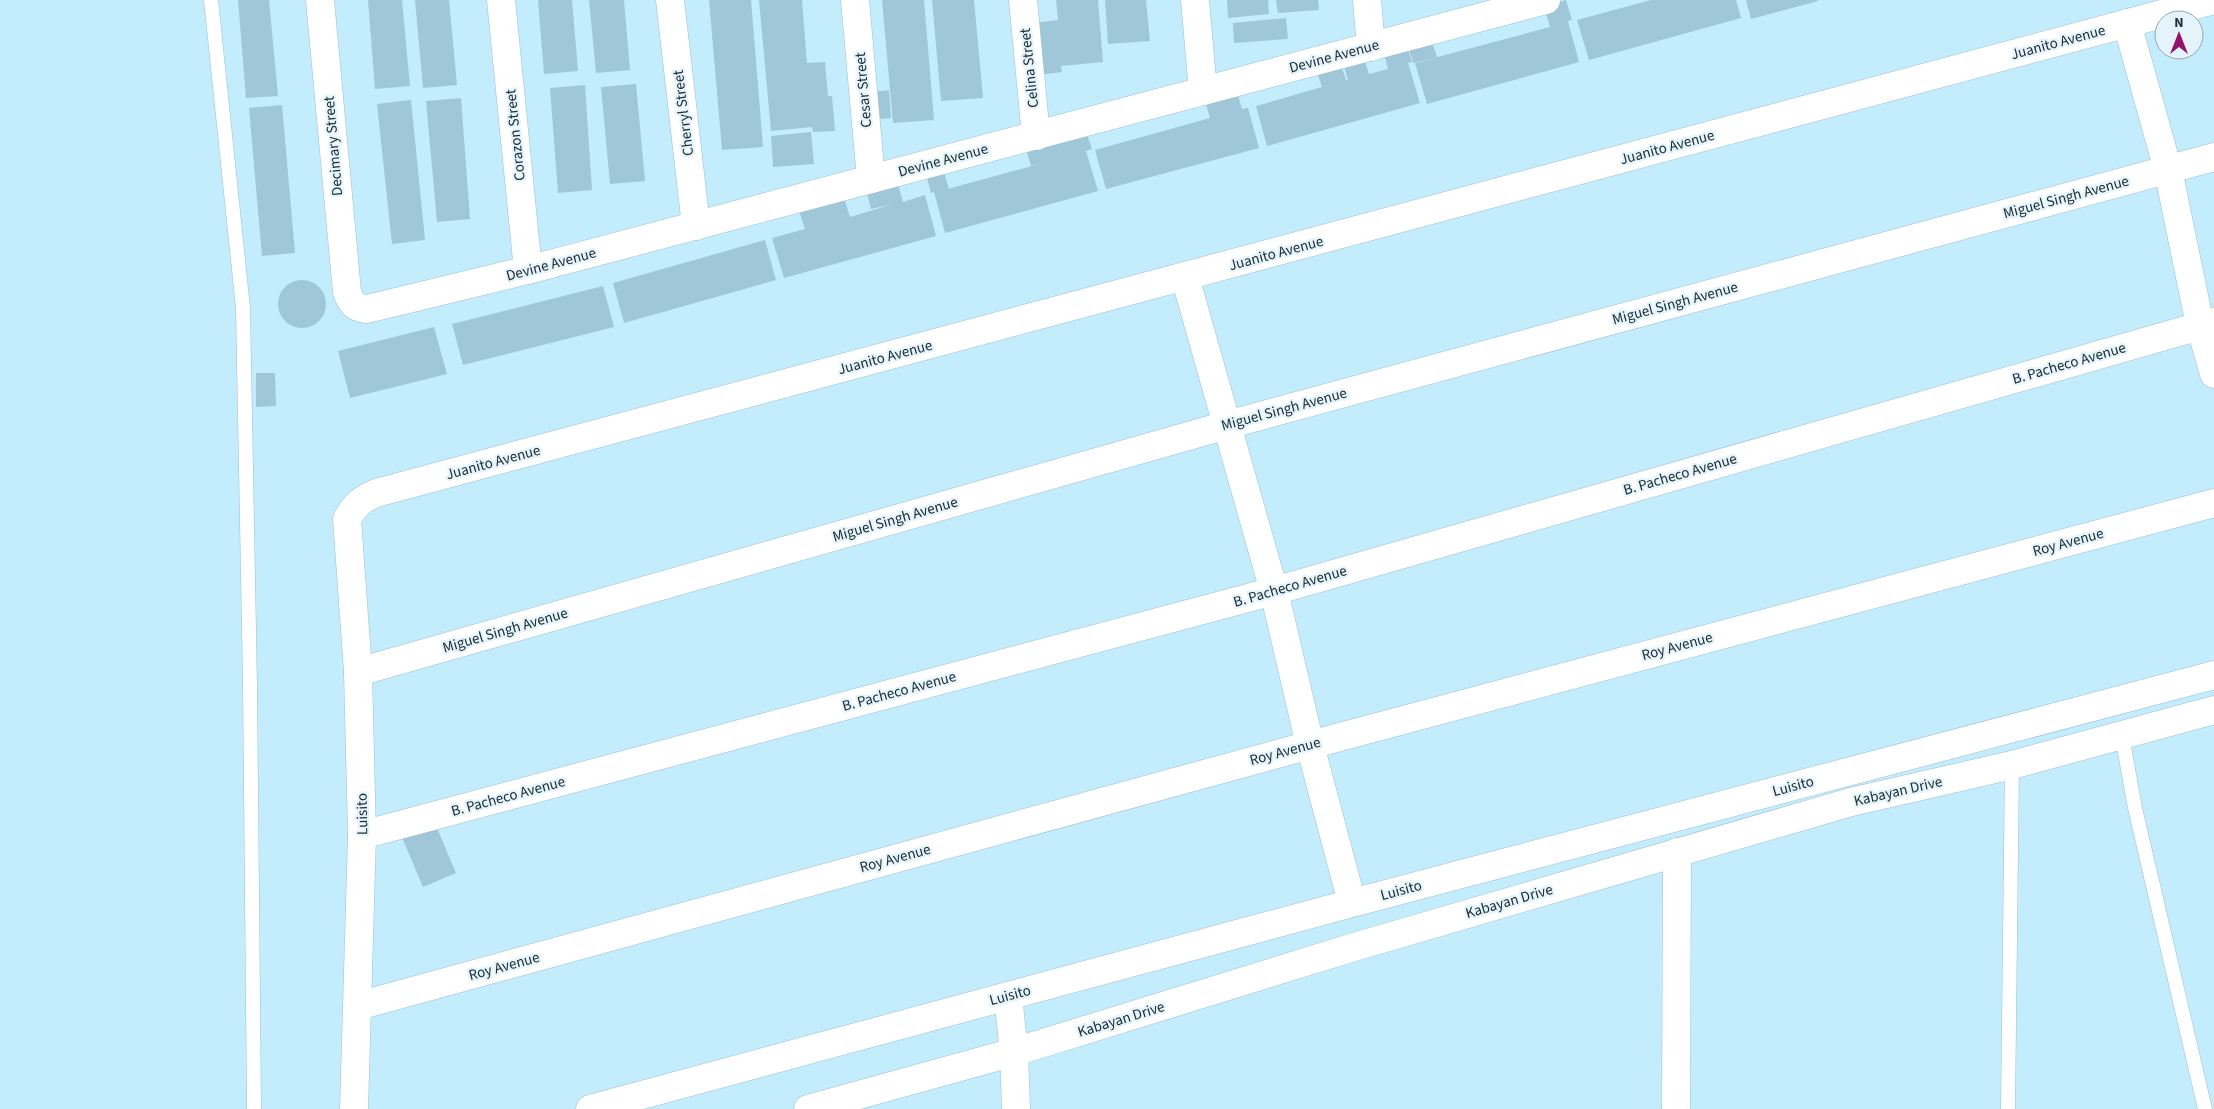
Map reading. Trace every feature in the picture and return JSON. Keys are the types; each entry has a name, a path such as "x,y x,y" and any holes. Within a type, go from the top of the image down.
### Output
{"street":[{"name":"Decimary Street","path":"320,0 346,292"},
{"name":"Corazon Street","path":"501,0 528,270"},
{"name":"Cherryl Street","path":"670,0 696,226"},
{"name":"Cesar Street","path":"855,0 872,179"},
{"name":"Celina Street","path":"1023,0 1036,136"},
{"path":"1195,0 1203,91"},
{"path":"1367,0 1371,47"},
{"name":"Juanito Avenue","path":"347,519 355,506 363,499 376,493 2214,0"},
{"name":"Devine Avenue","path":"346,292 350,302 358,308 367,309 528,270 1539,1"},
{"path":"2127,23 2168,170 2207,323 2214,374"},
{"name":"Miguel Singh Avenue","path":"358,672 1226,425 2214,157"},
{"path":"1185,277 1274,591 1310,744 1352,903"},
{"name":"B. Pacheco Avenue","path":"362,835 1274,591 2207,323"},
{"name":"Roy Avenue","path":"358,1006 1310,744 2214,503"},
{"name":"Luisito","path":"347,519 358,672 362,835 354,1109"},
{"name":"Luisito","path":"590,1109 1352,903 2214,675"},
{"name":"Kabayan Drive","path":"808,1109 1014,1052 1364,944 1851,802 2012,765 2214,710"},
{"path":"1676,1109 1677,852"},
{"path":"1008,996 1014,1052 1016,1109"}],"lane":[{"path":"211,0 243,308 250,674 254,1109"},
{"path":"2122,736 2135,808 2205,1109"},
{"path":"2008,1109 2012,765"}],"building":[{"path":"238,0 269,0 278,96 246,98"},
{"path":"368,0 402,0 410,86 375,89"},
{"path":"415,0 449,0 457,85 423,88"},
{"path":"538,0 572,0 578,71 544,74"},
{"path":"589,0 624,0 630,70 596,73"},
{"path":"709,0 751,0 763,147 722,150"},
{"path":"759,0 802,0 807,63 825,62 828,96 832,96 835,131 813,132 812,127 771,131"},
{"path":"882,0 924,0 934,120 893,123"},
{"path":"932,0 974,0 983,98 941,101"},
{"path":"1056,0 1098,0 1103,62 1061,66 1062,72 1038,75 1033,23 1058,20"},
{"path":"1105,0 1146,0 1150,41 1108,44"},
{"path":"1227,0 1268,0 1269,14 1228,18"},
{"path":"1276,0 1318,0 1319,10 1278,13"},
{"path":"1566,0 1572,20 1568,21 1579,62 1427,104 1415,63 1550,27 1544,6"},
{"path":"1651,0 1736,0 1741,18 1589,60 1577,20"},
{"path":"1746,0 1817,0 1818,1 1751,19"},
{"path":"1286,18 1288,39 1234,43 1233,23"},
{"path":"1431,39 1437,57 1413,63 1408,46"},
{"path":"1407,46 1412,62 1408,63 1420,103 1267,146 1256,106 1322,87 1318,75 1342,68 1346,80 1348,80 1343,63 1364,58 1369,74 1388,69 1384,53"},
{"path":"636,84 645,181 610,184 601,87"},
{"path":"585,85 592,190 558,193 550,88"},
{"path":"889,90 891,118 869,120 867,93"},
{"path":"1237,92 1242,109 1248,108 1259,148 1106,189 1095,150 1210,118 1205,101"},
{"path":"461,98 470,219 437,222 426,101"},
{"path":"411,100 425,240 392,244 377,104"},
{"path":"282,105 295,253 262,256 249,108"},
{"path":"811,132 814,164 773,167 771,136"},
{"path":"1086,132 1092,149 1086,151 1098,191 945,233 934,192 931,193 926,174 943,169 949,189 1047,162 1031,166 1026,149"},
{"path":"897,181 903,202 925,195 936,236 784,278 772,238 805,229 799,211 844,198 850,217 890,205 871,209 866,189"},
{"path":"765,240 776,280 624,323 613,283"},
{"path":"297,280 307,280 316,284 322,290 325,295 325,313 316,324 307,328 297,328 288,324 282,318 278,309 278,299 282,290 288,284"},
{"path":"603,286 614,327 463,365 452,324"},
{"path":"434,327 447,374 350,398 338,351"},
{"path":"256,373 275,373 276,406 256,407"},
{"path":"434,821 456,873 423,887 401,835"}]}
